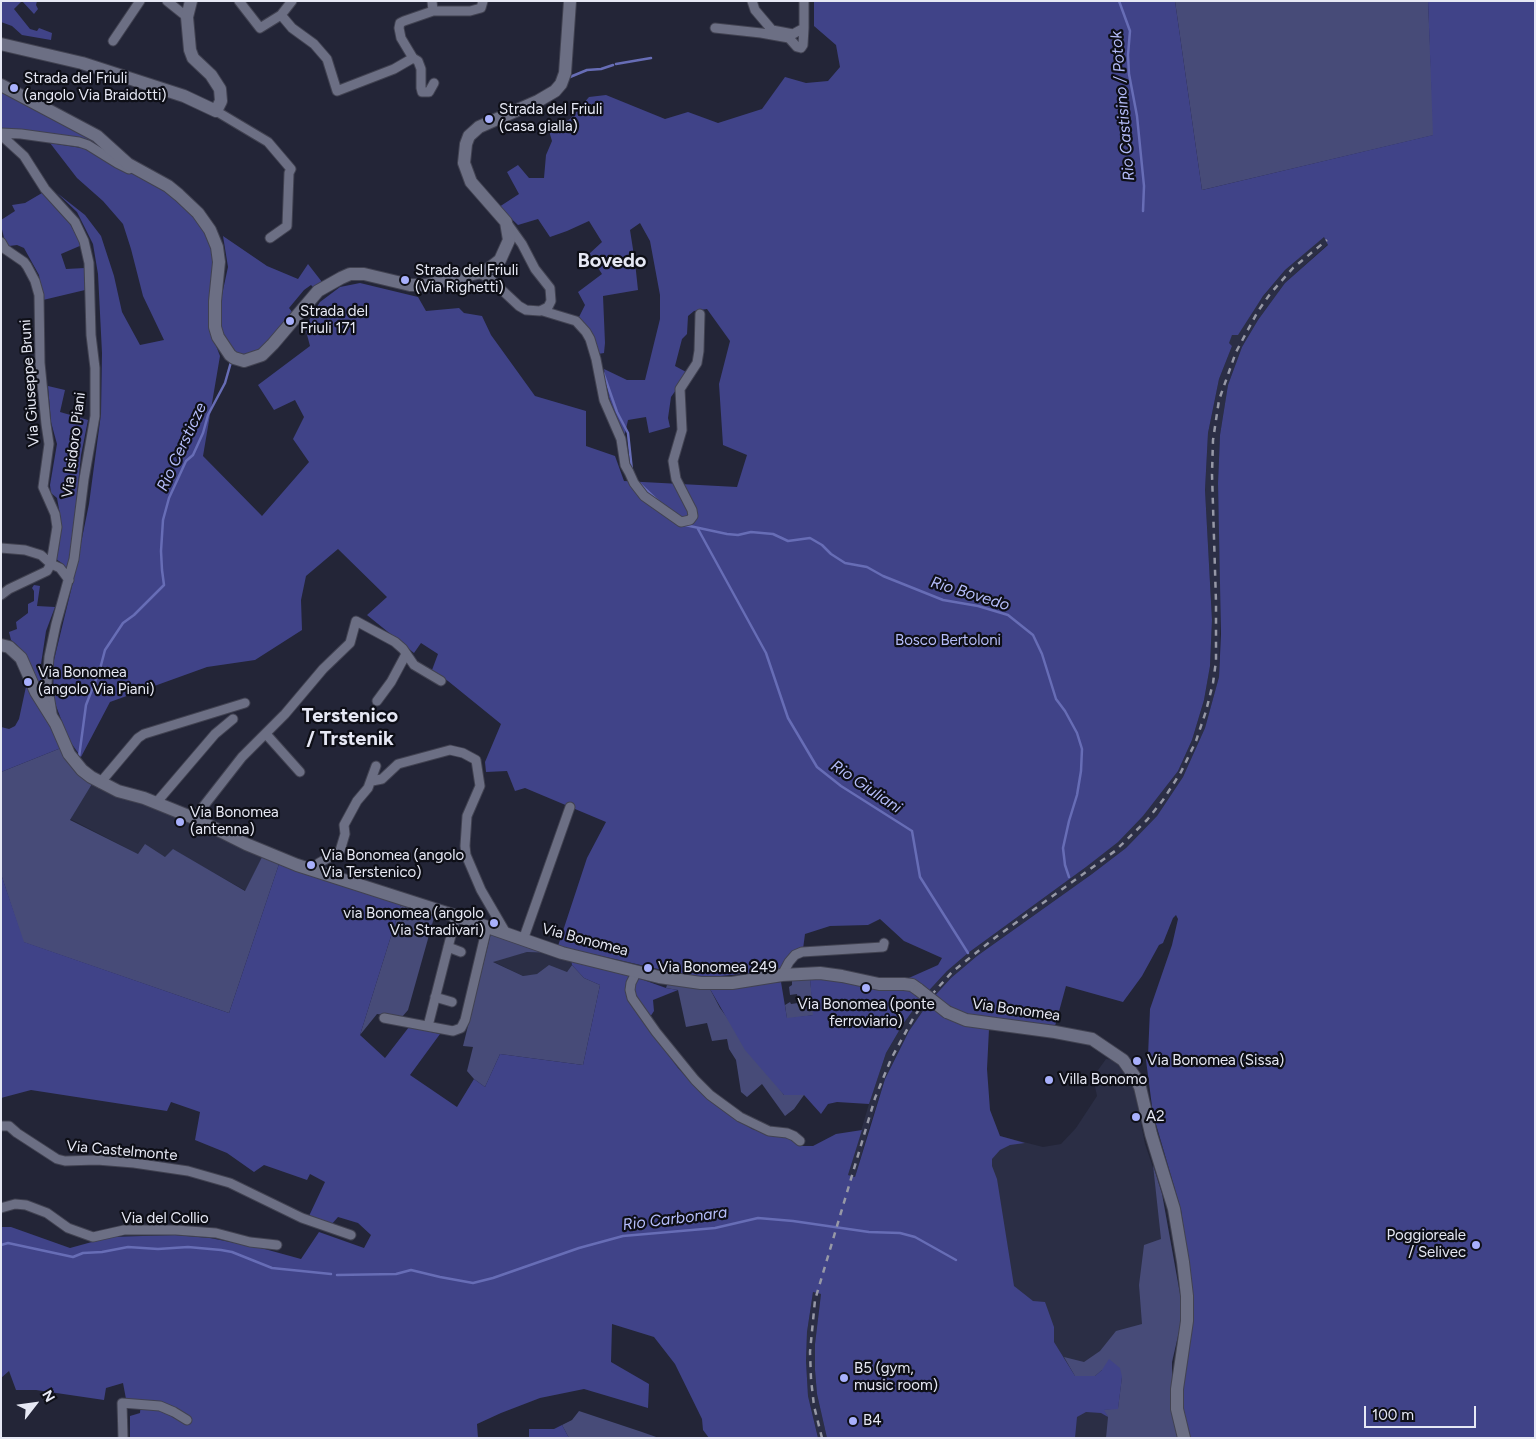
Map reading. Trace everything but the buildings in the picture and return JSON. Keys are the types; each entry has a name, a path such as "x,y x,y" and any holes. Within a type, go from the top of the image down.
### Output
{"street":[{"path":"113,41 140,1"},
{"path":"167,1 187,17"},
{"path":"191,1 187,17 190,50 194,58 211,75 220,89 221,101 216,111"},
{"path":"239,1 260,28 281,15 292,1"},
{"path":"432,1 433,11"},
{"path":"434,84 429,92 422,92 421,69 418,61 401,38 400,23 433,11 470,11 481,8 483,1"},
{"path":"542,311 548,307 551,301 550,288 535,269 522,244 506,222 471,182 464,163 469,136 479,127 538,101 562,84 566,73 570,1"},
{"path":"752,1 756,10 772,30 793,34 804,28"},
{"path":"715,28 761,32 789,38 800,48 803,45 804,1"},
{"path":"281,15 292,28 324,54 337,91 394,69 414,58"},
{"path":"1,44 82,63 184,96 216,111 268,142 291,169 289,173 287,226 270,238"},
{"path":"1,85 92,133 134,169 168,186 198,213 210,230 218,247 219,262 215,301 215,327 218,337 227,352 238,360 251,360 262,355 318,291 350,274 364,274 410,285 426,285 479,273 493,266 504,254 509,240 506,222"},
{"path":"1,134 20,134 79,142 95,149 126,168 134,169"},
{"name":"Via Isidoro Piani","path":"1,134 24,156 44,190 75,222 84,241 89,258 91,335 95,368 95,411 84,479 76,552 52,638 47,672 47,687 56,724"},
{"name":"Via Giuseppe Bruni","path":"1,242 5,249 27,266 35,280 39,294 41,372 49,444 43,487 57,523 51,564"},
{"path":"479,273 489,278 519,306 526,310 542,311 576,321 586,332 595,353 604,400 621,439 628,472 634,484 644,496 681,522 690,520 693,516 692,510 676,478 673,461 682,430 680,389 697,363 700,314"},
{"path":"1,548 30,551 46,558 51,564 60,568 69,580"},
{"path":"1,595 9,589 48,571 51,564"},
{"path":"196,819 242,757 266,734 350,643 356,620 395,642 414,665 441,681"},
{"name":"Via Bonomea","path":"1,645 9,647 21,658 36,692 56,724 69,754 76,764 91,778 118,791 156,803 196,819 246,844 297,864 562,953 670,979 715,984 782,975 820,973 879,984 912,985 947,1012 966,1020 1092,1039 1123,1060 1140,1087 1151,1134 1174,1209 1183,1262 1187,1321 1177,1394 1179,1419 1184,1438"},
{"path":"377,701 406,654"},
{"path":"100,783 138,738 144,734 245,703"},
{"path":"156,803 215,734 233,719"},
{"path":"266,734 300,772"},
{"path":"372,780 382,779 398,764 450,750 463,753 476,760 480,786 467,816 464,846 466,855 485,898 506,933"},
{"path":"314,869 319,863 340,851 345,834 344,825 352,809 368,788 376,766"},
{"path":"523,940 570,806"},
{"path":"428,1026 456,916"},
{"path":"384,1018 453,1032 461,1028 465,1020 487,927"},
{"path":"782,975 795,955 802,952 883,947 884,943"},
{"path":"448,947 461,952"},
{"path":"637,971 631,983 632,998 656,1032 695,1080 710,1095 740,1117 769,1131 794,1136 800,1141"},
{"path":"435,998 452,1002"},
{"name":"Via Castelmonte","path":"5,1126 57,1159 145,1164 188,1171 230,1183 302,1218 351,1235"},
{"name":"Via del Collio","path":"1,1208 15,1204 26,1205 50,1215 68,1228 93,1238 124,1230 176,1230 216,1233 250,1242 277,1246"},
{"path":"123,1438 121,1430 122,1402 160,1406 186,1420"}],"shaded area":[{"path":"1175,1 1428,1 1434,135 1202,190"},
{"path":"1324,236 1328,244 1285,283 1258,320 1242,347 1228,385 1220,435 1218,483 1221,589 1219,677 1205,728 1183,777 1157,816 1126,848 977,956 951,978 929,1002 909,1031 885,1079 855,1177 848,1175 886,1053 903,1024 922,998 947,971 968,953 1086,867 1143,816 1178,771 1192,740 1204,700 1210,666 1212,620 1205,490 1208,433 1219,379 1232,346 1228,343 1232,334 1285,270"},
{"path":"61,748 92,784 70,820 138,854 145,844 165,857 173,849 245,891 263,855 280,861 229,1013 23,942 1,874 1,772"},
{"path":"92,784 111,795 148,803 263,855 246,891 173,850 166,857 138,854 70,819"},
{"path":"402,901 435,914 408,1010 402,1017 377,1014 360,1035"},
{"path":"491,933 552,953 527,952 493,962 523,976 537,974 549,965 567,972 572,965 584,978 600,985 583,1065 500,1054 485,1087 467,1071 473,1047 463,1046"},
{"path":"527,952 552,953 571,959 572,965 567,972 523,976 492,961"},
{"path":"810,979 814,1015 787,1019 785,1005 790,1002 791,1004 798,1003 797,994 790,995 789,987 792,985 792,981"},
{"path":"668,982 710,989 720,1008 784,1095 804,1095 794,1109 785,1116 762,1084 747,1097 741,1092 736,1060 729,1049 727,1039 712,1041 707,1023 686,1027 678,990 666,988"},
{"path":"1106,1059 1114,1060 1133,1084 1145,1144 1162,1194 1180,1294 1180,1327 1172,1362 1172,1392 1179,1438 837,1438 1000,1136 1043,1147 1061,1144 1076,1128 1097,1096 1093,1077"},
{"path":"1153,1165 1162,1194 1180,1294 1180,1327 1172,1362 1172,1392 1179,1438 1106,1438 1108,1417 1103,1410 1118,1408 1122,1377 1102,1370 1095,1376 1075,1376 1064,1357 1084,1362 1100,1351 1116,1331 1142,1324 1139,1285 1144,1245 1161,1239"},
{"path":"813,1292 821,1294 815,1344 815,1370 817,1394 827,1438 818,1438 808,1396 807,1332"},
{"path":"579,1411 659,1438 569,1438 562,1425 572,1420"}],"green space":[{"path":"1,1 22,1 14,9 30,29 37,31 39,28 52,33 51,40 22,35 12,26 1,22"},
{"path":"22,1 37,1 38,9 34,14"},
{"name":"Bosco Bertoloni","path":"814,1 1175,1 1202,190 1433,135 1428,1 1535,1 1535,1438 1190,1438 1182,1405 1185,1363 1194,1315 1189,1265 1181,1210 1153,1114 1146,1060 1148,1056 1150,1009 1172,945 1178,919 1176,915 1163,943 1159,945 1142,976 1123,1002 1066,986 1055,1026 989,1029 987,1069 990,1110 1000,1136 1025,1143 1010,1145 1000,1150 992,1159 992,1166 997,1179 1014,1286 1033,1301 1045,1302 1054,1327 1054,1342 1075,1376 1095,1376 1102,1370 1109,1359 1120,1368 1122,1377 1118,1409 1104,1410 1108,1417 1101,1413 1086,1412 1077,1417 1075,1438 827,1438 817,1394 815,1370 815,1344 821,1294 813,1292 807,1332 806,1361 808,1396 818,1438 709,1438 703,1430 702,1419 675,1364 654,1337 612,1324 611,1362 649,1384 648,1408 584,1389 540,1398 477,1424 478,1438 130,1438 130,1416 140,1413 141,1401 126,1399 123,1383 106,1388 104,1400 36,1390 16,1390 9,1371 1,1378 1,1227 11,1227 70,1248 110,1237 175,1235 210,1238 261,1248 301,1259 319,1232 364,1248 371,1235 358,1223 338,1217 331,1225 309,1216 325,1182 310,1174 307,1180 264,1165 254,1172 227,1153 195,1140 200,1112 171,1102 167,1111 31,1090 1,1098 1,874 24,942 229,1013 280,861 402,901 360,1035 385,1058 409,1027 440,1034 410,1075 457,1107 474,1079 485,1087 500,1054 583,1065 600,985 584,978 572,965 571,959 631,973 626,992 632,1005 678,1068 707,1099 752,1129 790,1139 802,1146 813,1146 836,1134 862,1130 848,1175 855,1177 885,1079 909,1031 929,1002 951,978 977,956 1126,848 1157,816 1183,777 1205,728 1219,677 1221,634 1218,483 1220,435 1228,385 1242,347 1258,320 1285,283 1328,245 1324,237 1285,270 1263,296 1238,335 1232,335 1229,343 1232,346 1219,379 1208,433 1205,490 1212,620 1210,666 1204,700 1192,740 1178,771 1143,816 1118,842 968,953 947,971 922,998 903,1024 886,1053 869,1104 837,1102 828,1104 821,1114 804,1095 784,1095 745,1050 710,989 781,982 787,1018 813,1015 810,979 902,981 938,965 942,958 904,941 880,919 868,925 830,926 805,934 803,949 794,951 779,970 702,978 558,946 587,858 606,822 525,788 515,791 507,771 486,772 485,762 501,724 432,670 438,654 421,643 414,653 367,615 387,597 338,549 306,576 301,600 302,630 255,660 207,667 110,702 81,757 69,740 53,698 54,660 89,504 101,414 102,353 98,274 93,244 77,212 57,193 85,215 101,236 114,276 122,312 140,345 164,340 143,296 123,224 103,201 77,178 50,143 88,149 118,167 167,189 191,211 213,245 212,335 220,356 203,456 262,516 309,462 293,439 304,417 295,400 274,410 258,385 310,346 305,327 320,302 340,287 360,283 418,297 426,311 459,308 464,313 482,316 491,335 535,396 586,411 586,446 615,456 624,481 737,487 747,455 723,445 719,384 730,341 707,309 694,311 688,316 687,334 682,339 675,366 688,373 671,397 668,418 670,427 649,433 646,417 628,420 624,438 617,422 609,397 604,369 627,380 645,380 660,319 660,295 650,241 640,223 630,230 638,290 603,296 605,343 604,353 598,354 578,319 585,305 578,292 602,274 589,254 602,242 589,221 550,237 538,219 518,225 499,207 519,194 507,172 518,165 529,178 544,178 546,155 552,141 549,131 570,119 589,97 606,95 665,119 688,112 718,123 762,109 785,77 806,83 828,81 840,67 836,45 814,26"},
{"path":"1,90 96,140 105,152 1,130"},
{"path":"42,193 70,224 82,245 61,254 66,269 85,268 85,290 43,300 39,275 24,248 17,245 9,246 4,238 1,225 1,220 15,211 12,205 25,203"},
{"path":"223,236 267,266 298,279 308,264 322,282 314,288 311,285 304,290 289,308 293,313 264,348 249,354 242,355 231,350 221,330 220,304 228,267"},
{"path":"48,386 65,390 60,412 88,420 81,455 72,545 67,571 63,564 56,559 61,520 57,498 51,493 50,485 57,444 51,422"},
{"path":"34,585 40,586 37,606 55,607 46,631 41,664 44,695 29,663 17,645 11,640 9,632 17,629 16,622 28,613 28,604 34,601 34,591 32,588"},
{"path":"27,682 61,748 1,772 1,727 9,729 15,726 19,719"},
{"path":"638,978 666,988 678,990 653,1000 654,1011 650,1017 637,999 634,989"},
{"path":"562,1425 569,1438 529,1438 529,1429 554,1429"}],"waterway":[{"name":"Rio Castisino / Potok","path":"1119,1 1130,31 1129,74 1137,116 1144,186 1143,211"},
{"path":"616,64 651,58"},
{"path":"570,77 587,70 601,69 613,65"},
{"name":"Rio Cersticze","path":"79,757 86,705 105,650 123,623 134,615 164,585 161,551 163,520 169,498 186,461 193,455 203,433 208,415 225,383 231,362"},
{"name":"Rio Bovedo","path":"603,372 617,412 628,433 632,471"},
{"name":"Rio Bovedo","path":"640,484 659,502"},
{"name":"Rio Bovedo","path":"685,525 727,534 738,535 751,532 773,534 788,541 810,538 845,563 867,567 883,576 943,600 978,606 1008,615 1033,635 1042,654 1056,699 1077,733 1082,749 1077,795 1063,848 1069,877"},
{"name":"Rio Giuliani","path":"698,529 766,653 788,718 817,767 841,786 912,831 920,877 968,953"},
{"name":"Rio Carbonara","path":"337,1275 396,1274 411,1270 473,1283 493,1278 579,1248 623,1236 715,1228 758,1218 869,1232 900,1233 915,1237 956,1260"},
{"name":"Rio Carbonara","path":"1,1245 8,1243 73,1257 83,1253 102,1252 128,1247 158,1249 188,1247 232,1252 272,1268 331,1274"}],"railway":[{"path":"822,1438 814,1406 811,1379 810,1352 815,1300 875,1098 891,1059 915,1015 952,972 996,937 1115,851 1147,820 1181,772 1196,741 1206,711 1216,661 1212,474 1213,440 1219,400 1236,352 1258,311 1293,268 1327,240"}],"place":[{"name":"Strada del Friuli (angolo Via Braidotti)","path":"14,88"},
{"name":"Strada del Friuli (casa gialla)","path":"489,119"},
{"name":"Strada del Friuli (Via Righetti)","path":"405,280"},
{"name":"Strada del Friuli 171","path":"290,321"},
{"name":"Via Bonomea (angolo Via Piani)","path":"28,682"},
{"name":"Via Bonomea (antenna)","path":"180,822"},
{"name":"Via Bonomea (angolo Via Terstenico)","path":"311,865"},
{"name":"via Bonomea (angolo Via Stradivari)","path":"494,923"},
{"name":"Via Bonomea 249","path":"648,968"},
{"name":"Via Bonomea (ponte ferroviario)","path":"866,988"},
{"name":"Via Bonomea (Sissa)","path":"1137,1061"},
{"name":"Villa Bonomo","path":"1049,1080"},
{"name":"A2","path":"1136,1117"},
{"name":"Poggioreale / Selivec","path":"1476,1245"},
{"name":"B5 (gym, music room)","path":"844,1378"},
{"name":"B4","path":"853,1421"}],"district":[{"name":"Bovedo","path":"612,261"},
{"name":"Terstenico / Trstenik","path":"350,728"}]}
